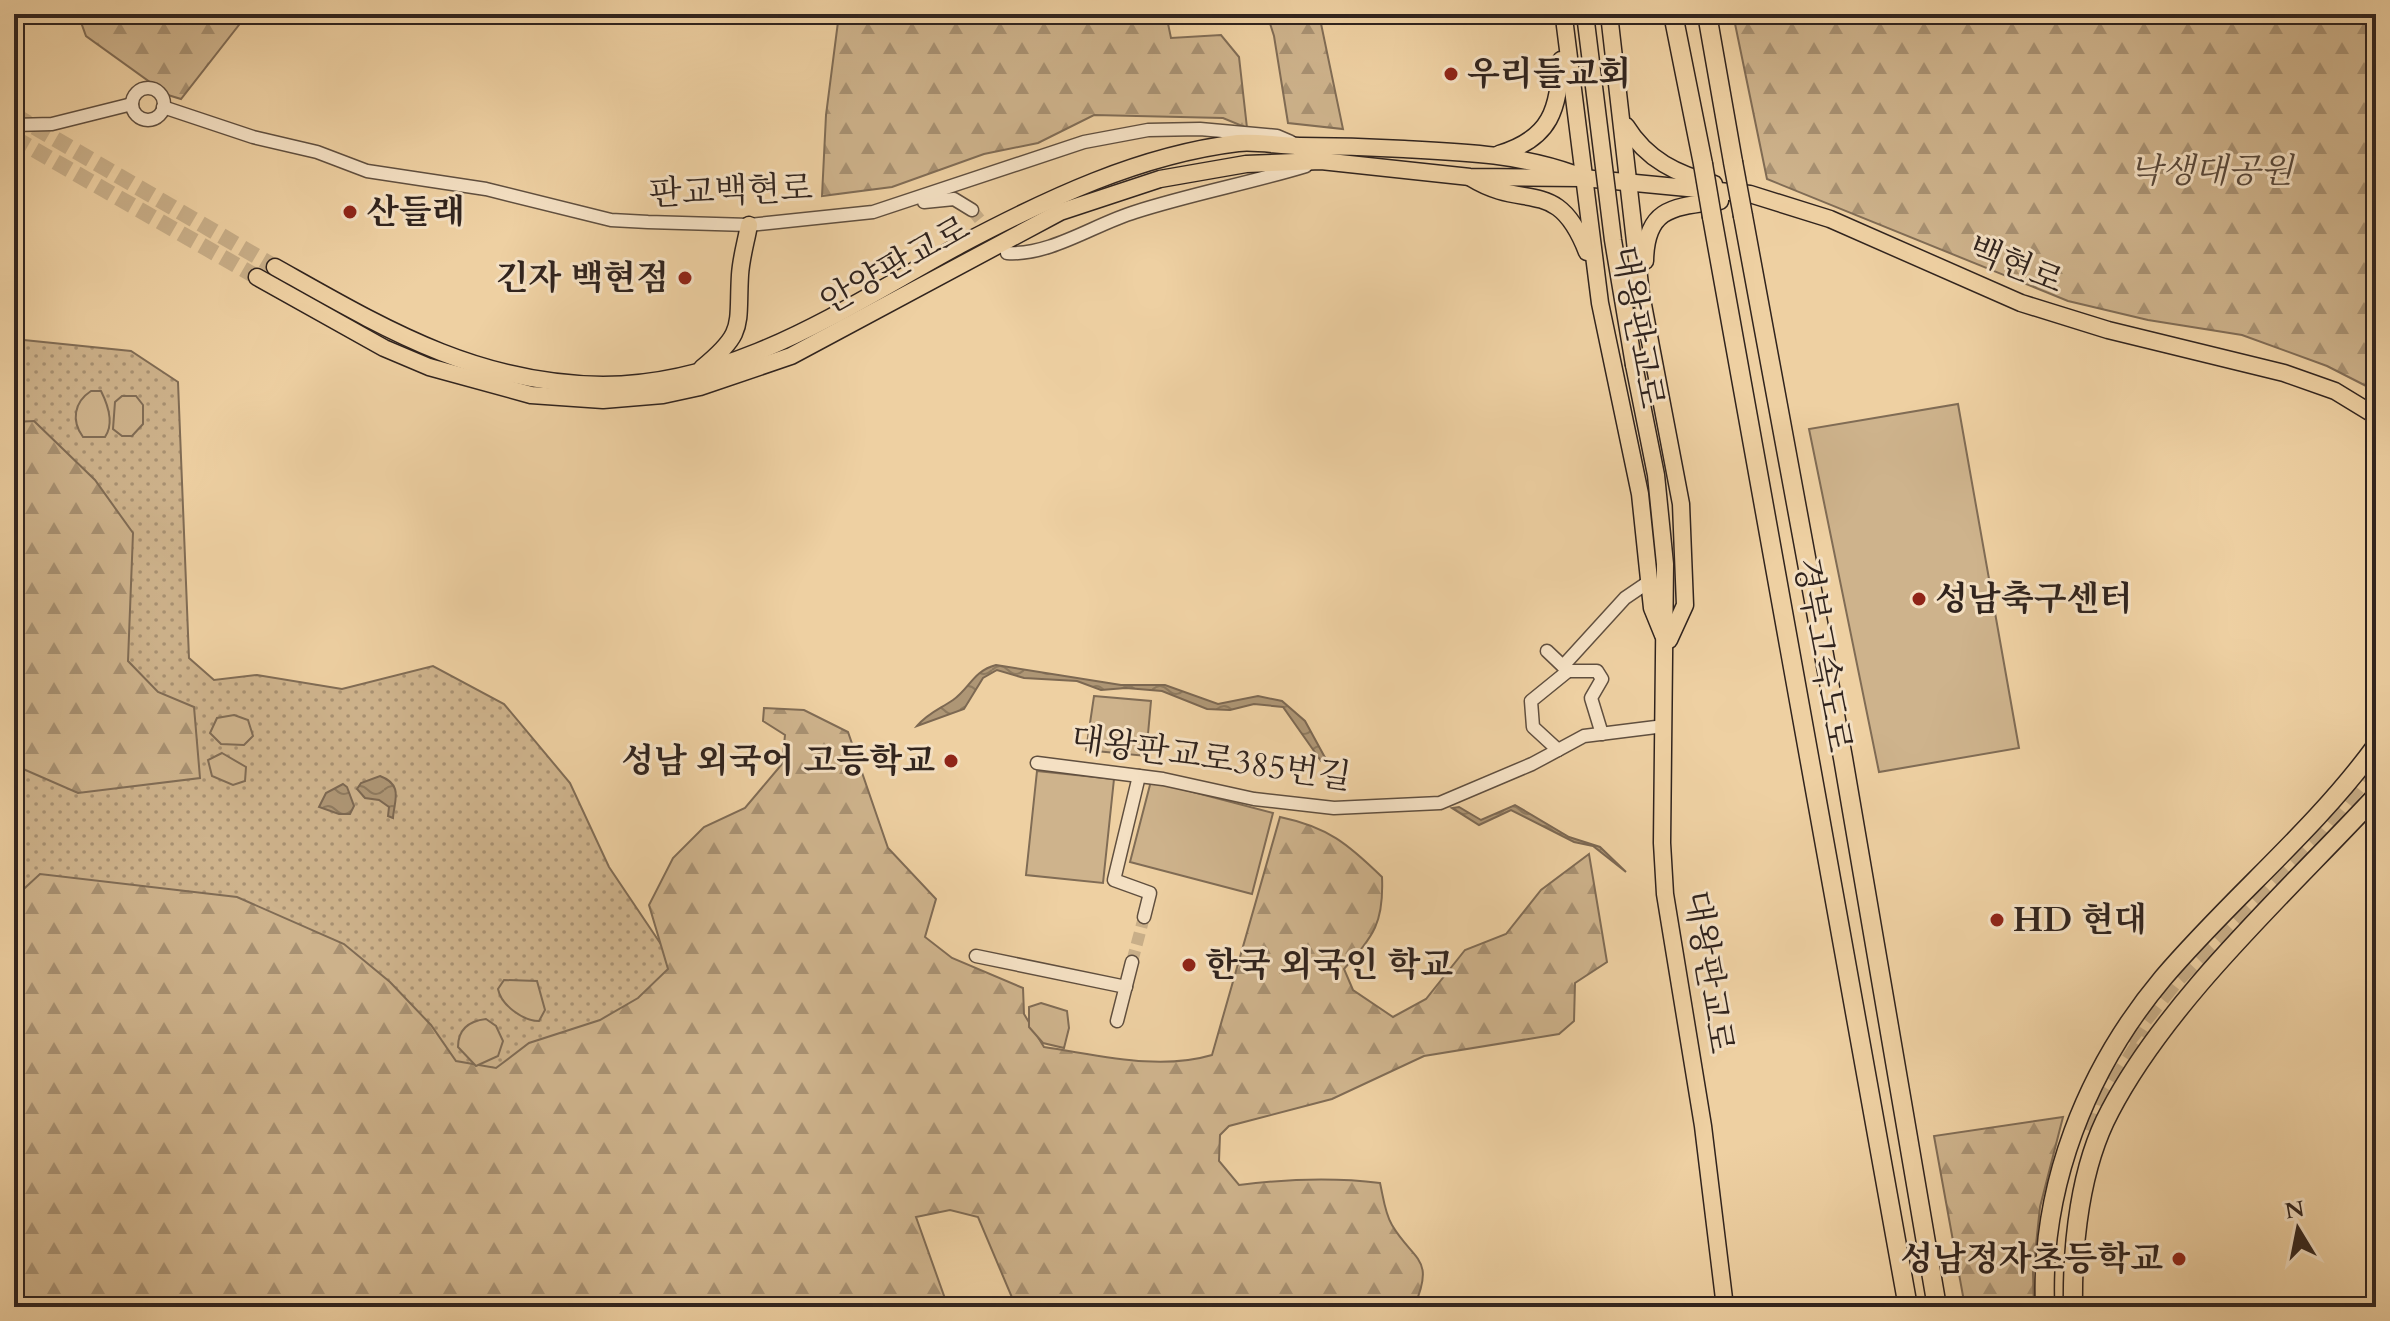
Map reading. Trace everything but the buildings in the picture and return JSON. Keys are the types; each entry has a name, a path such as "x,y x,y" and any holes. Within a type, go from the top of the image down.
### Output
{"highway":[{"name":"경부고속도로","path":"1673,14 1703,164 1908,1307"},
{"name":"경부고속도로","path":"1707,14 1843,758 1937,1307"},
{"path":"2045,1307 2047,1234 2056,1185 2088,1095 2122,1032 2164,978 2295,840 2376,746"},
{"path":"2073,1307 2082,1202 2095,1148 2109,1112 2148,1050 2191,996 2376,796"}],"main road":[{"name":"대왕판교로","path":"1585,14 1613,240 1660,508 1667,645 1665,894 1703,1126 1725,1307"},
{"name":"대왕판교로","path":"1609,14 1631,184 1641,294 1681,504 1686,561 1685,605 1667,645"},
{"name":"대왕판교로","path":"1564,16 1600,303 1640,494 1652,608 1667,645"},
{"path":"1496,154 1516,149 1536,136 1550,120 1559,100 1564,16"},
{"path":"1623,120 1649,156 1670,168 1750,194"},
{"name":"안양판교로","path":"275,267 392,333 436,353 489,371 603,385 697,372 785,343 958,246 1078,188 1157,159 1240,143 1328,144 1496,154 1542,162 1583,178"},
{"name":"안양판교로","path":"257,277 384,348 486,385 531,395 603,400 663,395 743,374 791,356 1060,212 1160,179 1246,164 1321,161 1470,177 1583,178 1631,184"},
{"path":"1470,177 1493,191 1539,198 1564,209 1586,250 1600,303"},
{"name":"백현로","path":"1631,184 1750,194 1830,219 2021,303 2108,330 2284,373 2335,391 2376,416"},
{"path":"1641,294 1645,248 1650,227 1658,216 1675,207 1750,194"},
{"path":"697,372 732,340 740,321 740,276 749,225"}],"street":[{"path":"149,88 162,96 163,107 155,118 146,119 134,112 132,104 135,94 149,88"},
{"path":"14,125 52,124 132,104"},
{"name":"판교백현로","path":"163,107 253,137 317,152 348,166 399,178 486,189 611,220 749,225 873,212 905,204 1084,142 1148,130 1200,129 1277,136 1301,146"},
{"path":"1007,253 1020,254 1048,246 1132,212 1321,161"},
{"path":"905,204 954,199 972,210 969,194 975,179"},
{"path":"1558,750 1533,727 1531,701 1565,669 1625,598 1650,581"},
{"path":"1547,651 1565,669 1597,671 1602,679 1591,698 1602,734"},
{"name":"대왕판교로385번길","path":"1037,763 1139,776 1254,799 1334,808 1440,803 1584,736 1664,726"},
{"path":"1139,776 1114,880 1150,893 1144,917"},
{"path":"976,956 1126,987"},
{"path":"1117,1021 1132,962"}],"green space":[{"path":"78,14 347,14 343,21 246,16 181,99 168,95 86,36"},
{"path":"839,14 1166,14 1171,38 1221,35 1239,57 1247,128 1223,118 1094,115 1038,143 984,154 892,187 822,196 826,115"},
{"path":"1267,14 1319,14 1343,129 1288,123 1274,36"},
{"name":"낙생대공원","path":"1733,14 2376,14 2376,391 2327,366 2242,335 2148,320 2068,301 1767,179"},
{"path":"14,339 131,351 178,382 189,658 214,680 257,675 342,689 433,666 504,704 570,783 609,867 681,974 534,1108 14,911"},
{"path":"91,391 101,391 108,408 110,420 105,437 83,437 77,425 78,406"},
{"path":"122,396 136,396 143,405 143,424 132,436 122,436 113,429 115,402"},
{"name":"성남축구센터","path":"1958,404 2019,748 1879,772 1809,429"},
{"path":"34,421 95,480 133,533 128,661 158,692 194,707 200,778 78,793 14,765 14,422"},
{"path":"1094,696 1151,701 1146,756 1086,750"},
{"path":"764,708 804,710 848,732 888,848 936,899 925,937 952,958 1023,988 1024,1014 1044,1047 1150,1062 1192,1060 1212,1055 1280,817 1311,826 1336,838 1382,877 1381,906 1375,928 1344,969 1353,990 1393,1017 1426,999 1465,950 1506,934 1541,890 1589,854 1607,962 1575,983 1574,1021 1559,1034 1424,1056 1332,1099 1229,1126 1220,1135 1219,1161 1239,1185 1309,1180 1380,1183 1390,1221 1422,1269 1423,1278 1414,1307 1016,1307 978,1217 950,1210 916,1217 948,1307 14,1307 14,898 40,874 237,897 344,944 390,982 431,1025 456,1061 496,1068 529,1043 600,1020 638,998 668,969 649,905 673,858 704,827 745,808 782,764 785,735 763,721"},
{"path":"234,715 248,720 253,736 244,745 221,744 210,733 217,718"},
{"path":"222,753 246,767 245,781 233,785 212,776 208,760"},
{"path":"1037,771 1114,779 1103,883 1026,875"},
{"path":"1151,781 1273,813 1252,894 1130,862"},
{"path":"504,980 537,981 545,1010 539,1021 520,1015 503,1001 498,989"},
{"path":"1041,1003 1067,1011 1069,1028 1064,1048 1043,1043 1029,1027 1029,1007"},
{"path":"486,1019 496,1026 503,1041 498,1056 476,1066 458,1047 460,1035 474,1022"},
{"path":"2063,1117 2040,1207 2033,1273 2034,1307 1965,1307 1934,1136"}],"water":[{"path":"996,665 1121,685 1165,685 1218,704 1258,696 1282,701 1305,721 1328,763 1321,761 1283,707 1254,704 1230,710 1207,709 1162,691 1126,688 1101,690 1077,681 1024,678 997,670 983,678 964,709 917,726 959,695 982,671"},
{"path":"380,776 395,789 393,818 388,816 389,807 379,800 365,798 357,789 361,783"},
{"path":"343,784 354,806 350,814 339,814 319,807 326,793"},
{"path":"1515,805 1569,837 1600,847 1626,872 1593,846 1574,842 1511,810 1479,825 1452,808 1459,807 1481,820"}],"tunnel":[{"path":"14,115 275,267"},
{"path":"14,138 257,277"},
{"path":"972,210 993,236"},
{"path":"2127,1040 2176,979 2312,842 2376,763"},
{"path":"1132,962 1144,917"},
{"path":"2093,1132 2103,1102 2148,1032"}],"place":[{"name":"우리들교회","path":"1451,74"},
{"name":"산들래","path":"350,212"},
{"name":"긴자 백현점","path":"685,278"},
{"name":"성남축구센터","path":"1919,599"},
{"name":"성남 외국어 고등학교","path":"951,761"},
{"name":"HD 현대","path":"1997,920"},
{"name":"한국 외국인 학교","path":"1189,965"},
{"name":"성남정자초등학교","path":"2179,1259"}]}
